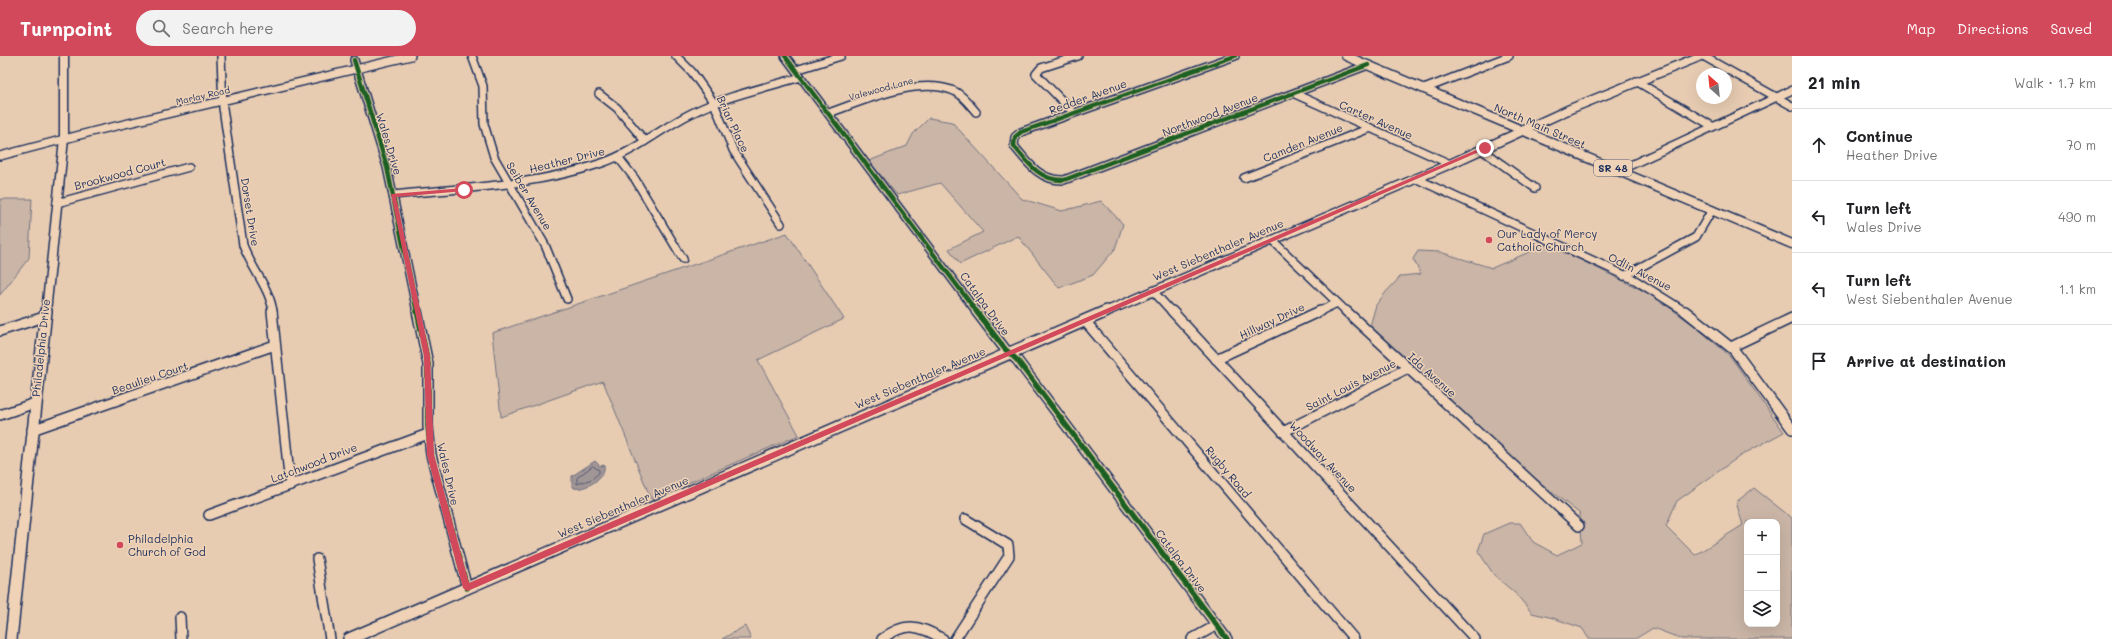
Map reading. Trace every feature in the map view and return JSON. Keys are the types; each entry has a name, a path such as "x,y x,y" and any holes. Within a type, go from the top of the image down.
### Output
{"main road":[{"name":"Philadelphia Drive","path":"11,639 64,139 64,56"},
{"name":"North Main Street","path":"1346,56 1792,244"},
{"name":"West Siebenthaler Avenue","path":"349,639 1450,164 1523,130 1636,81 1702,56"}],"street":[{"name":"Dorset Drive","path":"221,56 222,100 243,245 249,260 270,298 290,485"},
{"name":"Marlay Road","path":"0,156 222,100 411,56"},
{"name":"Seiber Avenue","path":"472,56 483,86 484,124 494,157 545,244 567,298"},
{"name":"Briar Place","path":"676,56 692,72 714,103 733,150 781,224"},
{"name":"Catalpa Drive","path":"785,56 1009,353 1017,360 1227,639"},
{"name":"Heather Drive","path":"393,196 464,190 582,169 618,157 681,118 714,103 841,56"},
{"path":"1074,113 1039,79 1036,74 1041,68 1078,56"},
{"name":"Redder Avenue","path":"1059,181 1049,179 1039,174 1014,146 1013,141 1021,132 1235,56"},
{"path":"1424,89 1509,56"},
{"path":"1702,56 1792,106"},
{"name":"Wales Drive","path":"354,60 387,167 427,356 430,394 428,434 436,479 467,588"},
{"name":"Northwood Avenue","path":"1059,181 1068,180 1368,65"},
{"path":"1636,81 1712,126"},
{"name":"Valewood Lane","path":"829,113 894,92 933,86 944,87 957,92 976,112"},
{"path":"1618,170 1792,90"},
{"path":"599,94 617,108 645,141"},
{"name":"Carter Avenue","path":"1295,94 1450,164"},
{"name":"Camden Avenue","path":"1244,178 1370,128"},
{"path":"1482,150 1535,188"},
{"path":"618,157 654,210 683,260"},
{"name":"Brookwood Court","path":"57,202 189,167"},
{"name":"Odlin Avenue","path":"1415,178 1666,297 1731,346 1792,429"},
{"path":"1624,276 1696,237 1712,210"},
{"name":"Ida Avenue","path":"1272,240 1337,303 1579,526"},
{"name":"Woodway Avenue","path":"1154,291 1475,639"},
{"name":"Hillway Drive","path":"1216,359 1337,303"},
{"path":"0,331 44,317"},
{"path":"1731,346 1792,318"},
{"name":"Rugby Road","path":"1085,321 1354,639"},
{"name":"Beaulieu Court","path":"32,430 275,345"},
{"name":"Saint Louis Avenue","path":"1283,432 1408,368"},
{"path":"0,415 35,403"},
{"name":"Latchwood Drive","path":"209,516 428,434"},
{"path":"955,639 1009,556 1008,545 965,519"},
{"path":"317,559 330,639"},
{"path":"180,617 181,639"},
{"path":"882,639 898,629 912,625 924,628 943,639"},
{"path":"1192,639 1217,625"}],"shaded area":[{"path":"929,118 952,122 1022,199 1062,211 1101,201 1123,224 1115,249 1093,275 1059,288 1018,236 960,264 949,249 983,232 940,183 897,195 869,161 907,146 913,134"},
{"path":"0,199 32,199 29,258 0,295"},
{"path":"787,233 844,319 758,360 799,435 651,499 603,381 501,417 492,333"},
{"path":"1548,244 1652,295 1695,326 1730,356 1784,432 1740,456 1677,501 1666,526 1695,555 1743,525 1736,502 1754,488 1792,518 1792,639 1682,639 1653,628 1635,639 1589,639 1582,628 1553,618 1532,613 1516,594 1494,575 1478,551 1484,534 1509,523 1520,523 1533,542 1557,555 1582,543 1580,514 1527,472 1370,326 1376,305 1401,276 1421,274 1413,259 1418,251 1440,252 1492,268"},
{"path":"745,626 751,639 722,639"}],"water":[{"path":"595,461 600,466 604,465 604,470 599,478 584,487 574,488 572,484 572,476"}],"cycle path":[{"path":"785,56 1005,349 1017,360 1227,639"},
{"path":"1235,56 1021,132 1015,137 1014,146 1029,164 1042,175 1056,180 1064,180 1368,65"},
{"path":"354,60 387,167 428,364 428,426 431,455 467,588"}],"place":[{"name":"Our Lady of Mercy Catholic Church","path":"1489,240"},
{"name":"Philadelphia Church of God","path":"120,545"}],"route":[{"path":"464,190 414,193 393,196 427,356 430,394 428,434 431,455 436,479 467,588 1485,148"}]}
